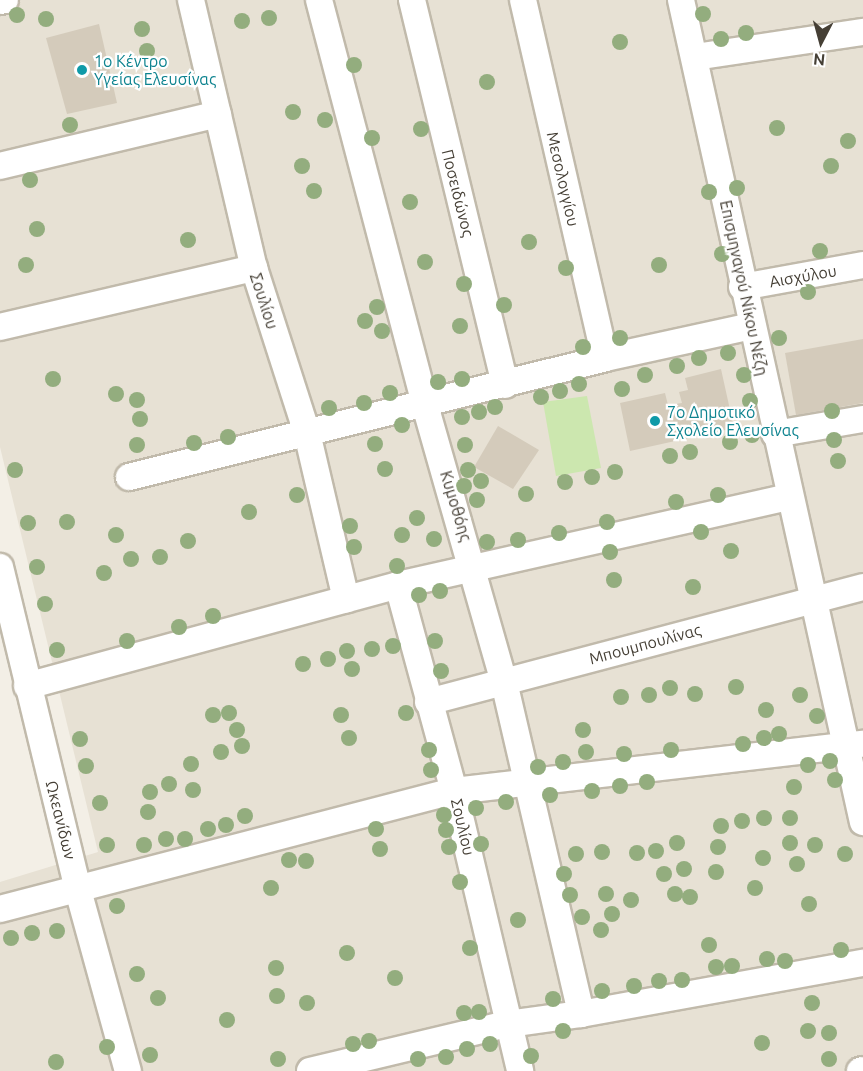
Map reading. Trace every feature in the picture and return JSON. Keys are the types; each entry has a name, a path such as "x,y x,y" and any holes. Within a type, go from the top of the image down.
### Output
{"street":[{"path":"0,1 5,0"},
{"name":"Σουλίου","path":"191,0 254,268 307,434 346,599"},
{"name":"Κυμοθόης","path":"319,0 425,405 474,568 504,682 525,783 580,1014"},
{"name":"Ποσειδώνος","path":"412,0 505,385"},
{"name":"Μεσολογγίου","path":"523,0 605,358"},
{"name":"Επισμηναγού Νίκου Νέζη","path":"681,0 742,287 813,598 855,745 863,822"},
{"path":"694,57 863,32"},
{"path":"0,166 218,114"},
{"name":"Αισχύλου","path":"742,287 863,265"},
{"path":"0,327 254,268"},
{"path":"129,477 505,385 605,358 752,326"},
{"path":"776,434 863,419"},
{"path":"27,686 398,585 790,497"},
{"name":"Ωκεανίδων","path":"0,567 78,890 128,1071"},
{"name":"Σουλίου","path":"398,585 454,791 520,1071"},
{"name":"Μπουμπουλίνας","path":"428,702 863,586"},
{"path":"0,909 454,791 855,745"},
{"path":"310,1071 508,1024 580,1014 863,963"}],"shaded area":[{"path":"0,0 863,0 863,1071 0,1071 0,882 98,852 0,447"}],"green space":[{"path":"587,396 601,468 556,476 543,402"}],"building":[{"name":"1ο Κέντρο Υγείας Ελευσίνας","path":"99,24 117,103 67,114 46,38"},
{"path":"863,339 863,403 796,415 785,353"},
{"path":"721,369 734,428 630,451 620,403 665,393 668,405 682,403 679,392 688,390 685,378"},
{"path":"498,426 539,450 513,489 474,467"}],"place":[{"name":"1ο Κέντρο Υγείας Ελευσίνας","path":"82,70"},
{"name":"7ο Δημοτικό Σχολείο Ελευσίνας","path":"655,421"}]}
